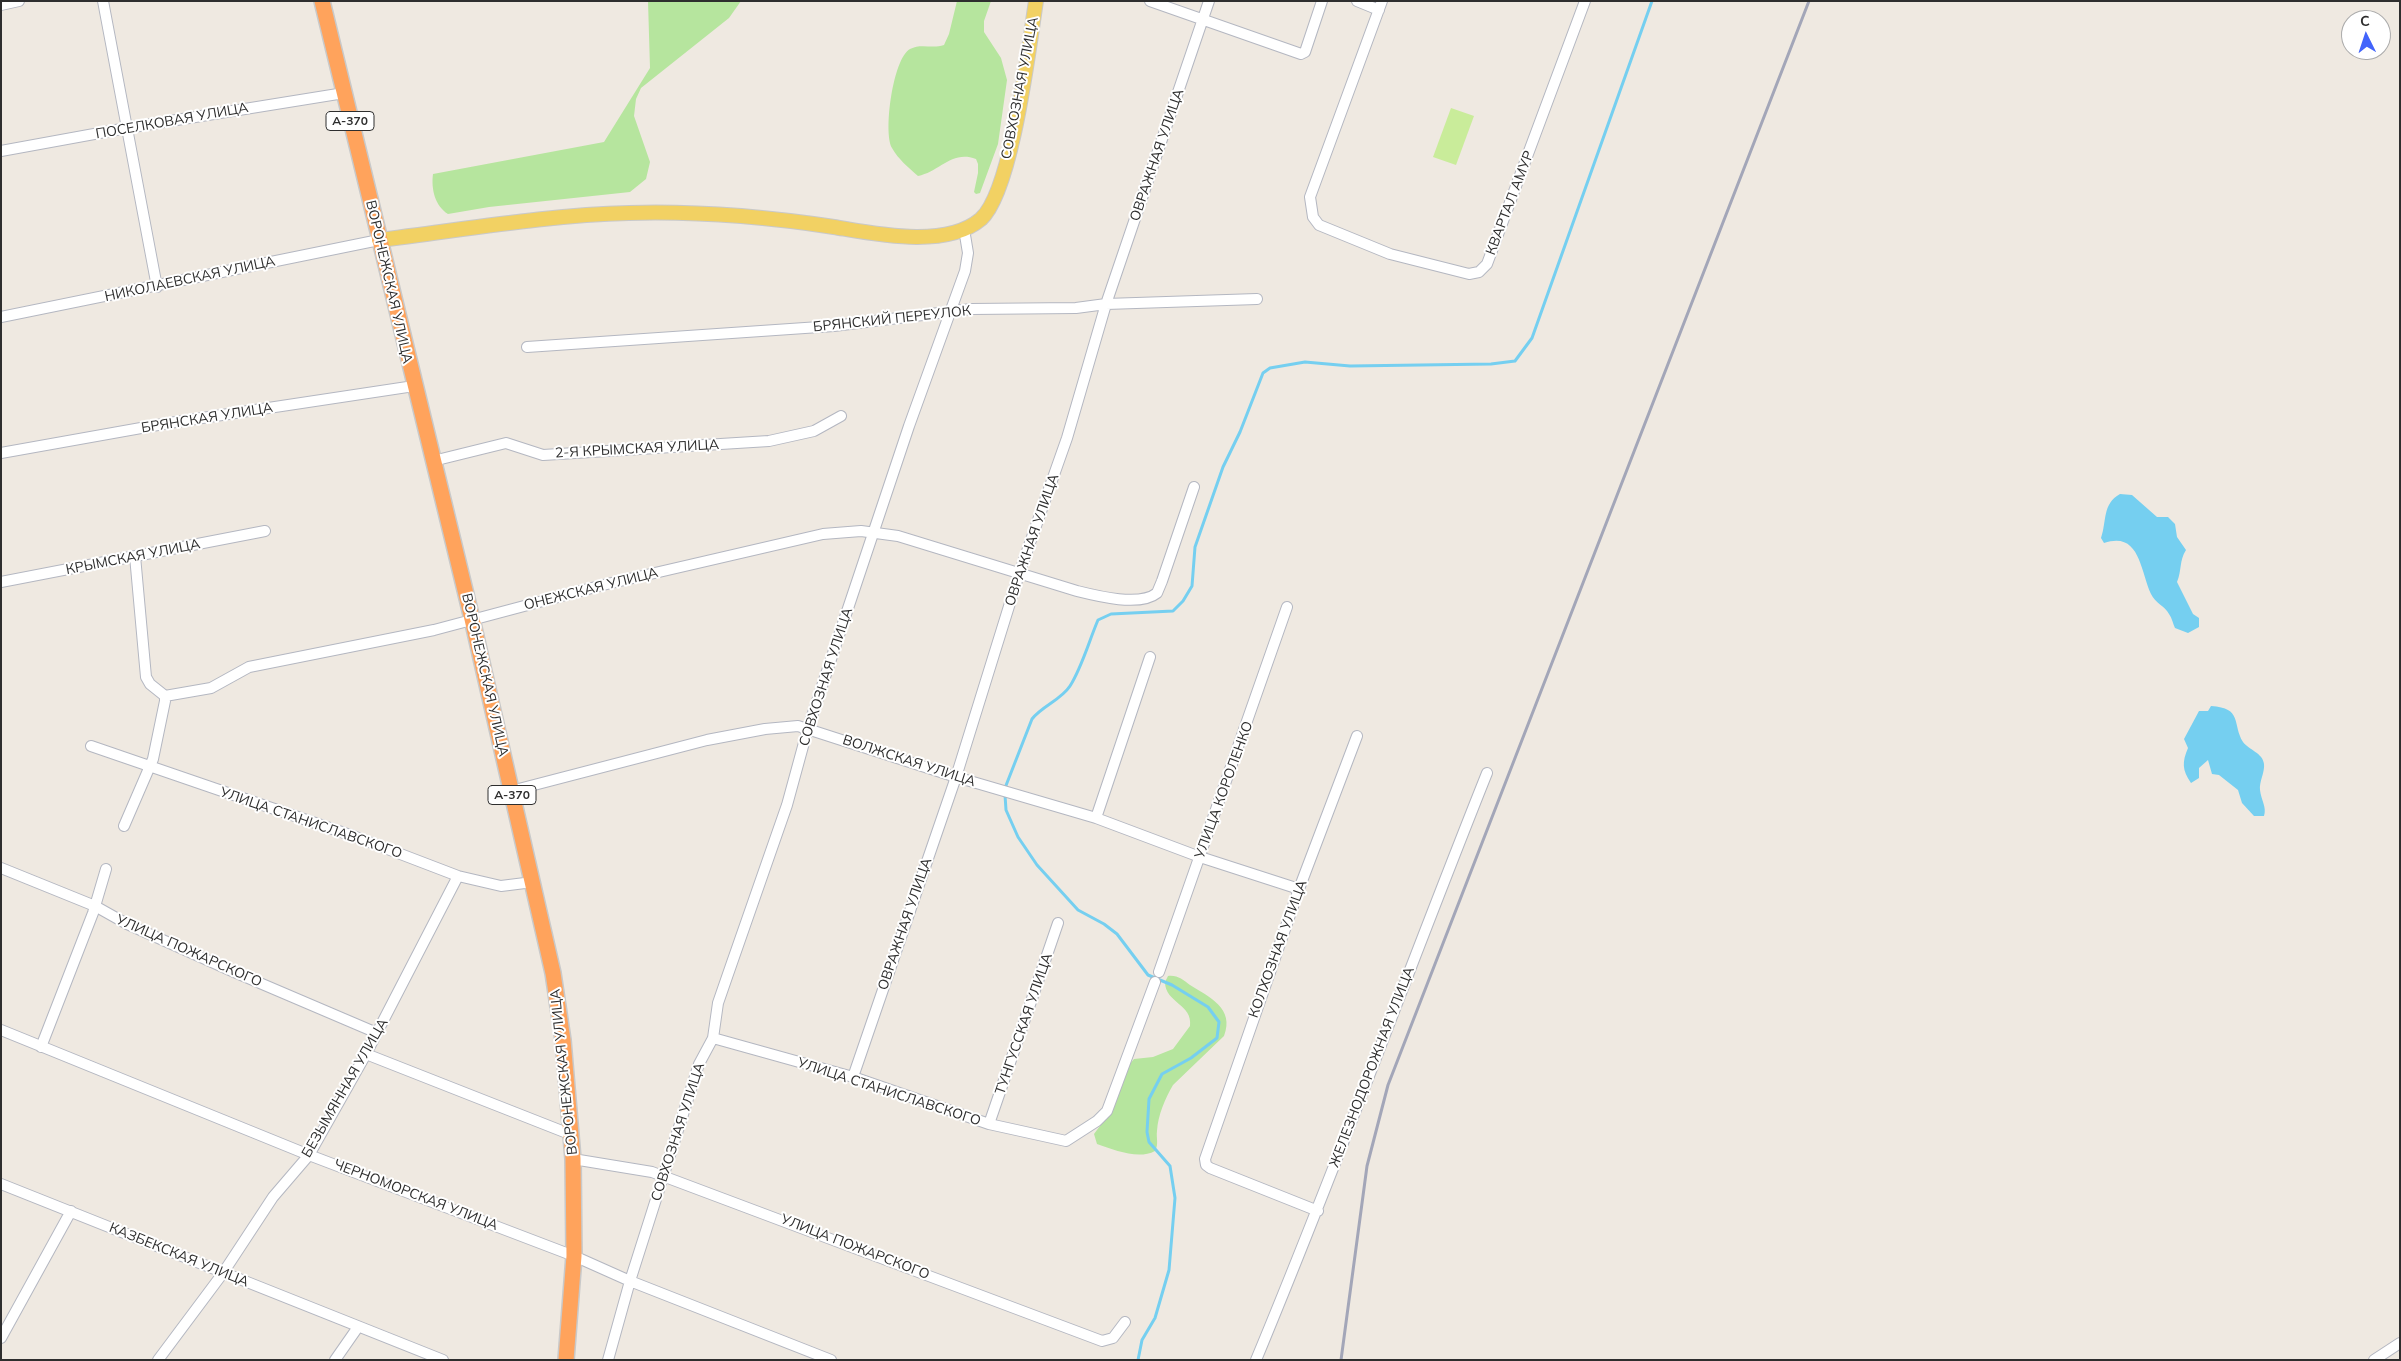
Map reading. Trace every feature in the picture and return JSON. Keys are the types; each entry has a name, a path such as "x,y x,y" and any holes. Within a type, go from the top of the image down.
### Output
{"highway":[{"name":"ВОРОНЕЖСКАЯ УЛИЦА","path":"322,1 472,619 533,882 558,1005 573,1159 574,1256 566,1360"}],"main road":[{"name":"СОВХОЗНАЯ УЛИЦА","path":"964,229 983,217 991,206 1012,143 1036,1"},
{"path":"379,240 564,217 630,213 715,214 869,232 924,236 944,235 964,229"}],"street":[{"path":"1,4 19,1"},
{"path":"103,1 156,287"},
{"path":"1150,1 1301,54 1305,52 1322,1"},
{"name":"ОВРАЖНАЯ УЛИЦА","path":"853,1077 956,778 1019,574 1067,438 1106,304 1209,1"},
{"path":"1358,1 1381,5"},
{"name":"КВАРТАЛ АМУР","path":"1381,5 1310,198 1313,217 1319,225 1390,254 1474,274 1479,272 1486,264 1585,1"},
{"name":"ПОСЕЛКОВАЯ УЛИЦА","path":"1,151 127,128 344,93"},
{"name":"СОВХОЗНАЯ УЛИЦА","path":"608,1360 630,1282 699,1064 713,1038 721,995 787,805 808,728 965,272 968,253 964,229"},
{"name":"НИКОЛАЕВСКАЯ УЛИЦА","path":"1,317 156,287 379,240"},
{"name":"БРЯНСКИЙ ПЕРЕУЛОК","path":"527,348 834,326 950,311 1076,308 1106,304 1256,299"},
{"name":"БРЯНСКАЯ УЛИЦА","path":"1,452 169,423 414,386"},
{"name":"2-Я КРЫМСКАЯ УЛИЦА","path":"433,461 506,444 543,455 769,441 814,431 841,416"},
{"path":"1019,574 1099,596 1142,600 1152,597 1157,593 1162,581 1194,487"},
{"name":"КРЫМСКАЯ УЛИЦА","path":"1,582 265,531"},
{"name":"ОНЕЖСКАЯ УЛИЦА","path":"165,696 211,688 249,667 401,637 678,567 823,534 845,531 874,532 898,536 1019,574"},
{"path":"124,826 155,752 165,696 150,684 146,677 135,556"},
{"name":"УЛИЦА КОРОЛЕНКО","path":"1066,1141 1097,1121 1107,1111 1157,977 1287,608"},
{"path":"1096,818 1150,657"},
{"name":"ВОЛЖСКАЯ УЛИЦА","path":"511,791 707,740 784,726 808,728 956,778 1020,794 1096,818 1200,856 1299,889"},
{"name":"КОЛХОЗНАЯ УЛИЦА","path":"1318,1211 1206,1165 1206,1152 1299,889 1357,736"},
{"name":"УЛИЦА СТАНИСЛАВСКОГО","path":"91,746 356,837 458,876 501,886 533,882"},
{"name":"ЖЕЛЕЗНОДОРОЖНАЯ УЛИЦА","path":"1256,1360 1318,1211 1428,918 1486,773"},
{"name":"УЛИЦА ПОЖАРСКОГО","path":"1,868 94,906 127,924 377,1033"},
{"path":"41,1047 106,869"},
{"name":"БЕЗЫМЯННАЯ УЛИЦА","path":"159,1359 223,1273 273,1197 309,1155 366,1054 458,876"},
{"name":"ТУНГУССКАЯ УЛИЦА","path":"989,1124 1058,923"},
{"name":"ЧЕРНОМОРСКАЯ УЛИЦА","path":"1,1030 309,1155 574,1256 630,1282 831,1360"},
{"name":"УЛИЦА СТАНИСЛАВСКОГО","path":"713,1038 853,1077 989,1124 1066,1141"},
{"path":"366,1054 572,1135"},
{"name":"УЛИЦА ПОЖАРСКОГО","path":"573,1159 630,1167 663,1176 1102,1340 1113,1338 1125,1322"},
{"name":"КАЗБЕКСКАЯ УЛИЦА","path":"1,1184 443,1360"},
{"path":"1,1338 71,1211"},
{"path":"335,1360 358,1327"},
{"path":"2374,1360 2400,1343"}],"green space":[{"path":"648,1 741,1 729,18 641,88 636,99 634,116 650,162 646,179 630,192 489,207 448,214 444,211 435,197 433,174 604,142 650,68"},
{"path":"957,1 991,1 984,21 984,32 1001,58 1007,80 998,144 980,193 976,194 974,192 978,164 976,159 959,157 952,159 926,174 918,176 897,156 889,140 891,96 894,80 904,55 914,47 944,45 949,34"},
{"path":"1451,108 1474,116 1456,165 1433,157"},
{"path":"1168,976 1180,978 1218,1004 1226,1018 1224,1036 1173,1085 1160,1113 1155,1151 1141,1155 1097,1144 1094,1134 1114,1107 1128,1066 1134,1059 1153,1057 1173,1049 1190,1026 1190,1019 1187,1013 1169,995 1166,989 1165,982"}],"water":[{"path":"2120,494 2132,495 2157,517 2168,517 2175,524 2177,537 2186,550 2182,558 2177,582 2193,614 2199,618 2199,627 2188,633 2175,628 2167,611 2151,594 2141,564 2132,548 2125,543 2116,541 2104,543 2101,538 2110,503"},
{"path":"2211,706 2221,707 2232,714 2243,742 2263,760 2264,767 2260,787 2265,810 2264,816 2254,816 2242,803 2238,790 2219,775 2212,774 2208,760 2199,768 2199,778 2191,783 2186,774 2184,762 2188,748 2184,739 2199,711 2208,711"}],"waterway":[{"path":"1005,788 1032,719 1062,695 1070,686 1082,662 1098,620 1111,614 1173,611 1183,601 1192,586 1195,547 1223,467 1240,432 1263,373 1270,368 1305,362 1350,366 1491,364 1515,361 1532,338 1652,1"},
{"path":"1005,795 1006,810 1018,837 1037,865 1078,910 1104,924 1117,934 1148,975 1172,985 1208,1007 1219,1022 1217,1038 1191,1058 1162,1074 1149,1099 1147,1132 1149,1142 1170,1166 1175,1198 1169,1270 1155,1318 1142,1340 1138,1360"}],"railway":[{"path":"1341,1360 1367,1166 1388,1085 1809,1"}]}
